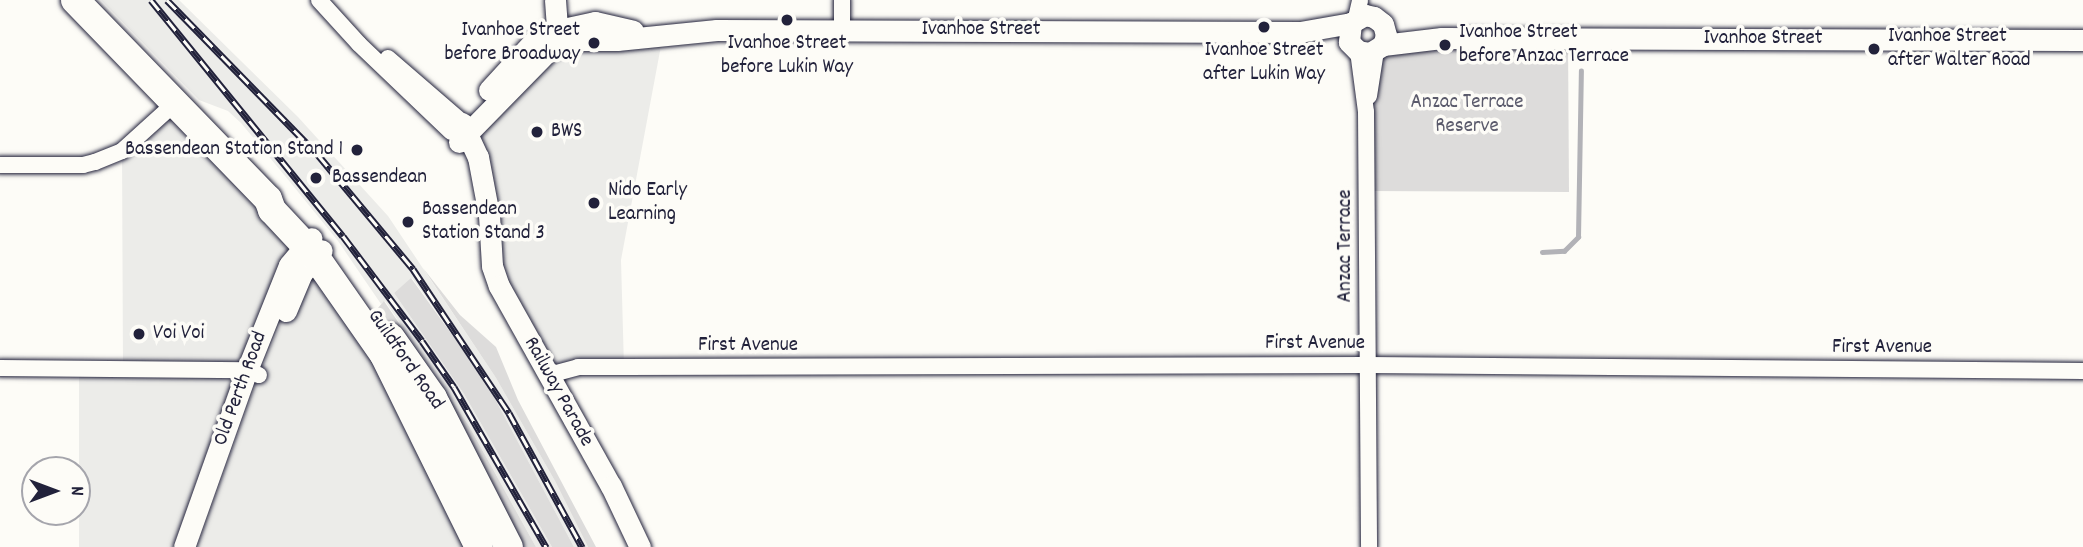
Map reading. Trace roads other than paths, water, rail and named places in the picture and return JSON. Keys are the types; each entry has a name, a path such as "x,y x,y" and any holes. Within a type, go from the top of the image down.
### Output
{"highway":[{"name":"Guildford Road","path":"75,0 268,199 277,201 433,397 505,546"},
{"name":"Guildford Road","path":"313,247 384,355 479,547"}],"street":[{"name":"Railway Parade","path":"318,0 359,44 460,132"},
{"name":"Railway Parade","path":"329,0 460,132 481,169 489,215 488,234 492,266 499,286 611,486 640,547"},
{"path":"555,0 557,36"},
{"path":"842,0 842,30"},
{"path":"1355,14 1348,32 1372,34"},
{"name":"Ivanhoe Street","path":"1300,32 1355,14"},
{"name":"Ivanhoe Street","path":"460,132 534,41 557,36 566,40 717,30 842,30 1300,32 1442,38 2083,40"},
{"name":"Anzac Terrace","path":"1369,547 1366,112 1372,34"},
{"path":"0,165 83,165 95,162 122,150 176,102"},
{"name":"Old Perth Road","path":"184,547 253,372 313,247"},
{"name":"First Avenue","path":"549,375 578,367 1368,365 2083,371"},
{"path":"0,368 253,372"},
{"name":"Old Perth Road","path":"197,547 253,372"}],"waterway":[{"path":"1542,252 1564,251 1578,237 1581,71"}],"railway":[{"path":"151,0 343,236 422,341 454,387 546,547"},
{"path":"167,0 319,156 413,269 509,413 582,547"}],"place":[{"name":"Ivanhoe Street before Lukin Way","path":"787,20"},
{"name":"Ivanhoe Street after Lukin Way","path":"1264,27"},
{"name":"Ivanhoe Street before Broadway","path":"594,43"},
{"name":"Ivanhoe Street before Anzac Terrace","path":"1445,45"},
{"name":"Ivanhoe Street after Walter Road","path":"1874,49"},
{"name":"BWS","path":"537,132"},
{"name":"Bassendean Station Stand 1","path":"357,150"},
{"name":"Bassendean","path":"316,178"},
{"name":"Nido Early Learning","path":"594,203"},
{"name":"Bassendean Station Stand 3","path":"408,222"},
{"name":"Voi Voi","path":"139,334"}],"park label":[{"name":"Anzac Terrace Reserve","path":"1467,115"}]}
